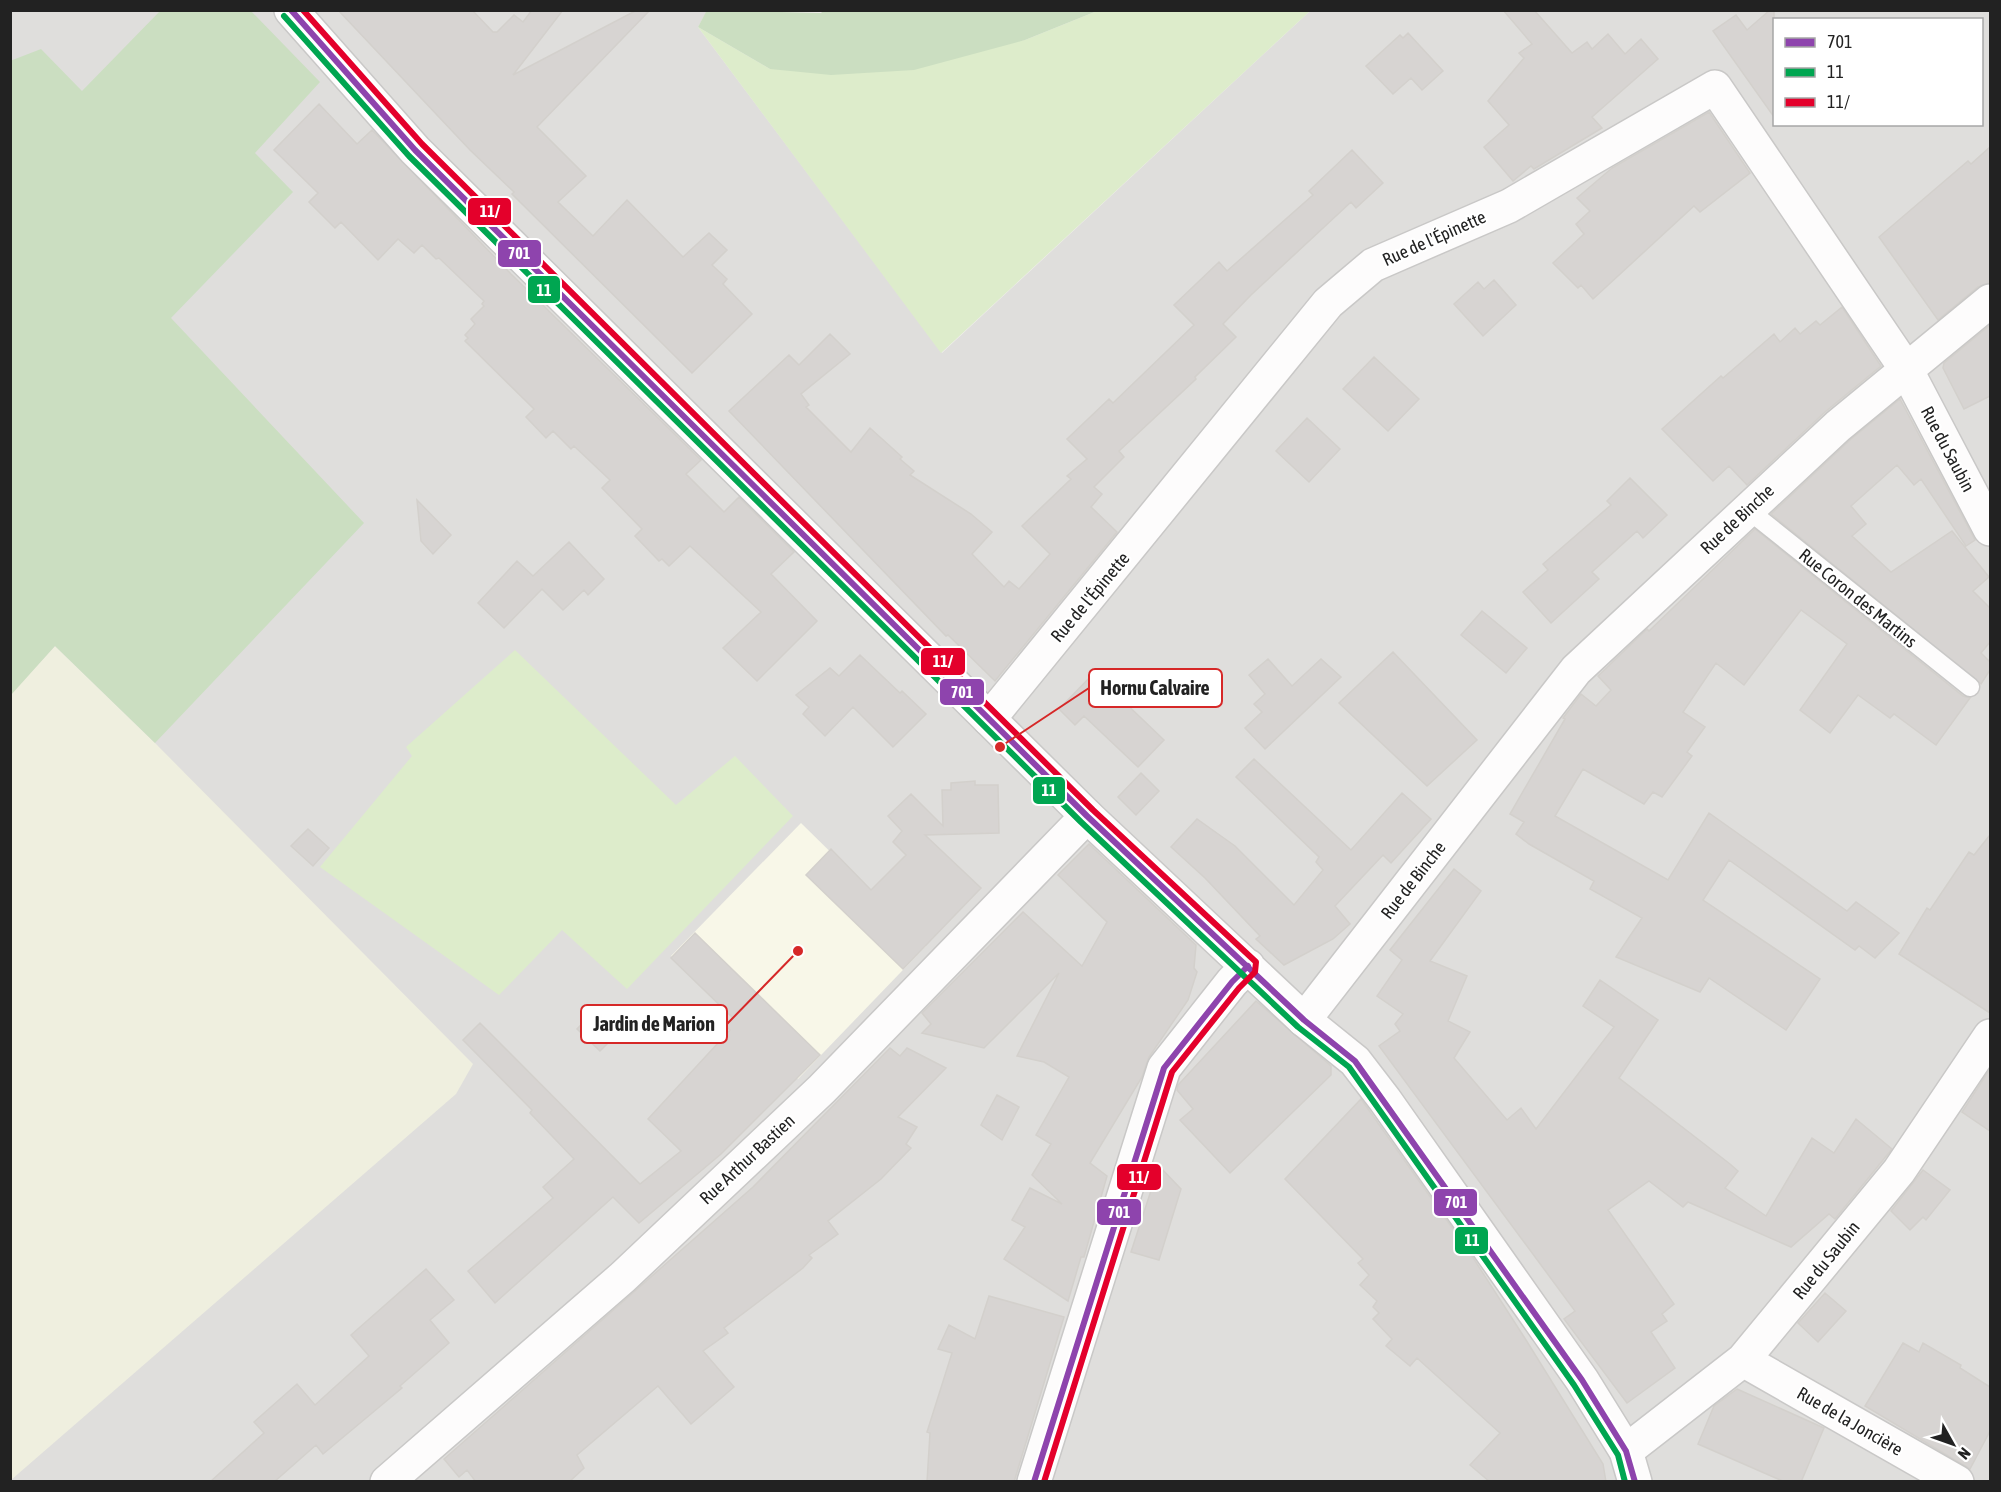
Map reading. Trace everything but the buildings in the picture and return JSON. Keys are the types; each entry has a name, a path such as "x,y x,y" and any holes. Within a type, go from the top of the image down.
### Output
{"street":[{"path":"291,10 415,150 1088,816 1304,1020 1355,1062 1385,1100 1582,1380 1630,1466"},
{"name":"Rue de l'Épinette","path":"989,718 1328,303 1373,265 1509,206 1715,87 1906,369"},
{"name":"Rue de Binche","path":"1304,1020 1576,670 1838,426 1990,301"},
{"name":"Rue du Saubin","path":"1906,369 1990,529"},
{"name":"Rue Arthur Bastien","path":"387,1482 622,1277 822,1089 1088,816"},
{"path":"1034,1482 1164,1068 1232,982 1248,966"},
{"name":"Rue du Saubin","path":"1630,1466 1743,1360 1899,1171 1990,1036"},
{"name":"Rue de la Joncière","path":"1743,1360 1957,1482"}],"lane":[{"name":"Rue Coron des Martins","path":"1747,509 1970,687"}],"shaded area":[{"path":"10,11 707,11 698,27 942,353 1310,11 1990,11 1990,1481 11,1481"},
{"path":"801,823 926,946 798,1079 671,956"}],"green space":[{"path":"161,10 251,11 320,82 255,153 293,192 171,318 364,523 155,743 55,646 11,695 10,61 41,49 82,91"},
{"path":"707,10 821,13 824,10 1097,11 1025,40 914,70 831,75 770,69 698,27"},
{"path":"1097,11 1310,11 941,353 698,27 770,69 1025,40"},
{"path":"55,646 155,743 473,1064 456,1094 11,1480 10,695"},
{"path":"515,650 676,805 735,756 793,816 627,989 562,930 499,995 320,867 412,756 406,747"}],"transit line":[{"name":"701","path":"291,10 415,150 1087,816 1304,1020 1355,1061 1582,1380 1626,1451 1635,1482"},
{"name":"11/","path":"303,10 422,144 1093,810 1256,962 1255,972 1239,988 1172,1072 1044,1482"},
{"name":"11","path":"284,16 409,156 1081,822 1298,1027 1349,1067 1574,1385 1618,1455 1625,1482"},
{"name":"701","path":"1034,1482 1164,1068 1232,982 1248,966"}],"place":[{"name":"Hornu Calvaire","path":"1000,747"},
{"name":"Jardin de Marion","path":"798,951"}]}
